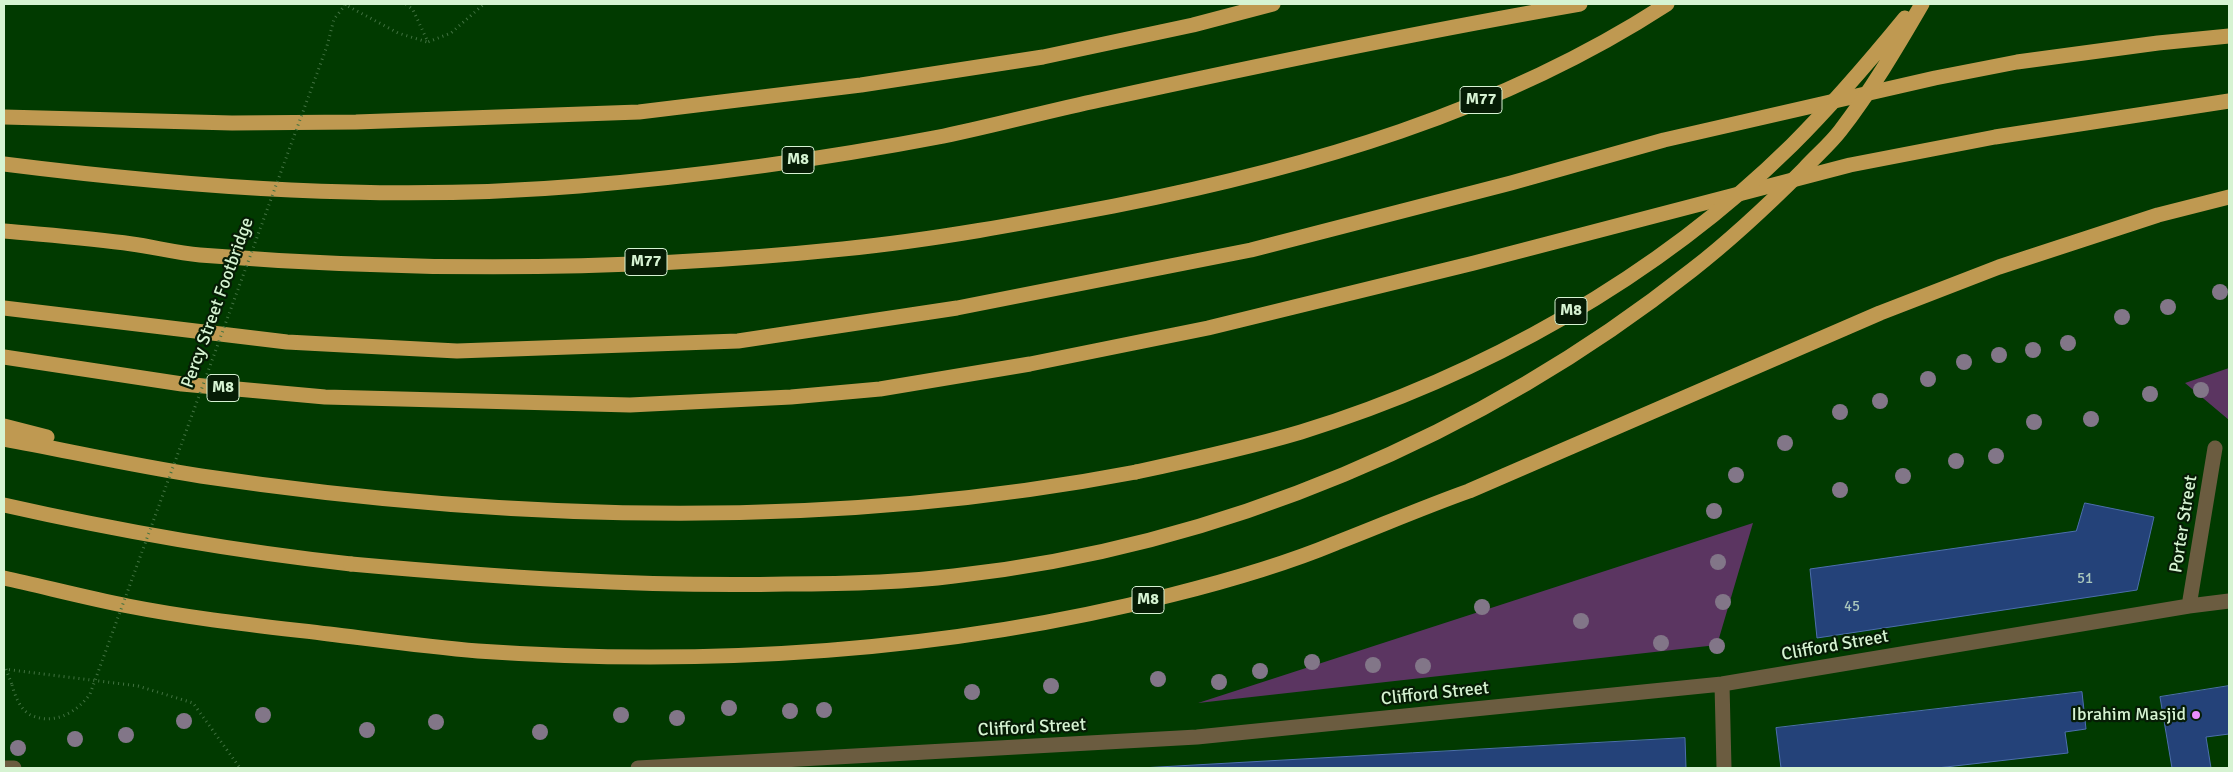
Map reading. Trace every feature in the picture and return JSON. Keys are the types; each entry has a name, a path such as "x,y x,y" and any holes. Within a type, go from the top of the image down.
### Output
{"highway":[{"path":"4,117 39,120 232,124 356,122 639,112 959,71 1124,40 1274,4"},
{"name":"M8","path":"4,164 181,183 305,191 482,191 644,180 755,167 948,135 1097,100 1413,34 1580,4"},
{"name":"M77","path":"4,231 132,244 193,255 458,266 642,263 810,252 960,233 1100,209 1283,168 1376,140 1497,93 1576,55 1667,4"},
{"name":"M8","path":"4,439 199,475 340,494 423,502 580,511 754,514 918,504 973,498 1063,486 1236,450 1302,431 1379,404 1460,371 1590,301 1647,265 1751,182 1824,112 1868,64 1917,4"},
{"name":"M8","path":"4,505 115,529 217,547 351,564 478,575 691,586 890,582 1004,570 1084,555 1181,531 1272,502 1348,473 1436,431 1520,386 1592,342 1656,298 1734,237 1838,133 1892,56 1922,4"},
{"path":"4,308 279,341 457,351 738,341 957,308 1251,250 1511,183 1664,140 1935,78 2026,61 2158,42 2229,36"},
{"name":"M8","path":"4,357 182,384 325,398 630,405 791,397 880,389 1030,364 1208,328 1474,263 1859,163 1995,137 2229,101"},
{"name":"M8","path":"4,578 131,606 255,625 477,651 618,656 741,655 856,648 969,634 1168,595 1252,572 1334,544 1400,516 1469,491 1880,313 1999,267 2158,215 2229,197"},
{"name":"M8","path":"4,426 199,475"}],"street":[{"name":"Porter Street","path":"2189,606 2215,448"},
{"name":"Clifford Street","path":"638,768 1197,737 1722,684 2189,606 2229,602"},
{"path":"1722,684 1724,768"},
{"path":"4,768 14,768"}],"path":[{"path":"345,4 398,32 428,42 451,33 484,4"},
{"name":"Percy Street Footbridge","path":"5,669 18,702 32,716 51,718 71,714 81,707 90,694 323,55 334,19 345,4"},
{"path":"406,4 413,10 428,42"},
{"path":"5,669 138,686 193,704 240,768"}],"shaded area":[{"path":"2229,368 2229,420 2185,383"},
{"path":"1753,523 1717,645 1198,703"}],"building":[{"path":"2085,503 2154,517 2137,590 1817,638 1810,569 2076,531"},
{"name":"Ibrahim Masjid","path":"2229,686 2229,734 2206,737 2211,768 2172,768 2160,697"},
{"path":"2082,692 2086,729 2065,732 2068,753 1937,768 1781,768 1776,728"},
{"path":"1685,738 1686,768 1141,768"}],"place":[{"name":"Ibrahim Masjid","path":"2196,715"}]}
